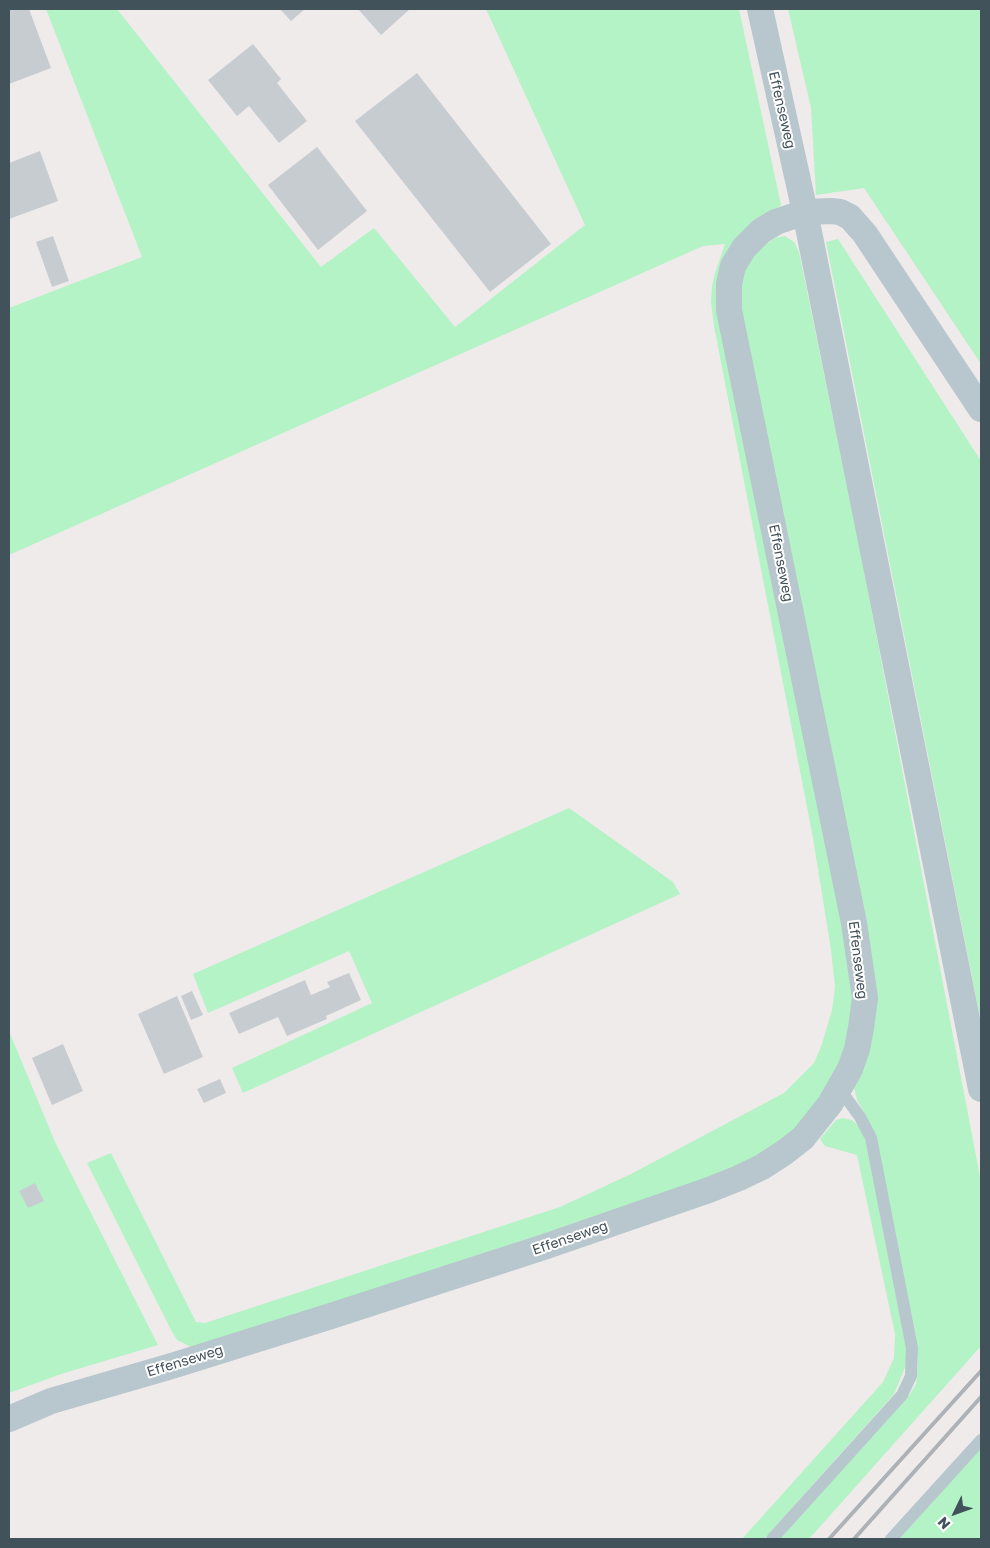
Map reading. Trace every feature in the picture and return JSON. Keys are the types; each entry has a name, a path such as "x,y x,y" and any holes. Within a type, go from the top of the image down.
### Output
{"street":[{"name":"Effenseweg","path":"760,9 805,212 981,1090"},
{"name":"Effenseweg","path":"9,1419 51,1401 184,1362 544,1247 739,1178 762,1167 803,1138 815,1125 838,1092 850,1069 857,1048 865,998 861,967 729,310 729,284 733,266 744,248 761,231 776,222 805,212 840,212 850,217 858,224 981,409"}],"lane":[{"path":"772,1539 902,1395 912,1376 912,1348 871,1138 860,1117 847,1099 838,1092"},
{"path":"891,1539 981,1440"}],"green space":[{"path":"46,9 117,9 321,267 374,228 455,327 585,225 486,9 739,9 781,205 761,222 728,261 856,988 845,1057 818,1109 753,1165 195,1349 177,1340 87,1163 111,1153 196,1322 205,1323 560,1207 631,1174 784,1093 814,1063 832,1010 835,987 813,838 714,326 711,302 712,286 725,244 703,246 9,555 9,308 142,257"},
{"path":"788,9 981,9 981,364 864,188 816,195 811,108"},
{"path":"785,236 794,242 799,252 859,544 981,1182 981,1346 809,1539 778,1539 910,1394 916,1384 918,1363 915,1331 868,1120 857,1100 854,1087 868,1034 738,299 747,261 775,238"},
{"path":"838,239 981,461 981,1022 826,242"},
{"path":"569,808 673,882 680,894 243,1093 232,1068 372,1003 349,951 208,1013 193,974"},
{"path":"9,1031 55,1142 158,1345 61,1374 9,1393"},
{"path":"843,1118 852,1120 861,1128 866,1143 906,1347 906,1365 894,1394 764,1539 742,1539 883,1382 894,1358 895,1334 857,1155 825,1146 820,1139 836,1120"},
{"path":"981,1448 981,1539 898,1539"}],"building":[{"path":"9,9 29,9 51,68 9,84"},
{"path":"280,9 305,9 291,21"},
{"path":"358,9 410,9 381,35"},
{"path":"253,44 281,79 277,83 307,121 279,143 249,106 237,116 208,80"},
{"path":"417,73 551,244 490,292 355,121"},
{"path":"317,147 367,211 318,250 268,185"},
{"path":"40,151 58,201 9,219 9,163"},
{"path":"53,236 69,281 52,287 36,242"},
{"path":"349,973 361,1000 326,1016 327,1019 287,1036 278,1017 239,1034 229,1013 305,980 311,995 330,987 327,982"},
{"path":"192,991 203,1015 191,1020 181,996"},
{"path":"177,996 203,1057 164,1074 138,1014"},
{"path":"63,1044 83,1091 52,1105 32,1058"},
{"path":"220,1079 226,1093 204,1103 197,1089"},
{"path":"35,1183 44,1201 28,1208 19,1191"}],"railway":[{"path":"829,1539 981,1371"},
{"path":"854,1539 981,1397"}]}
